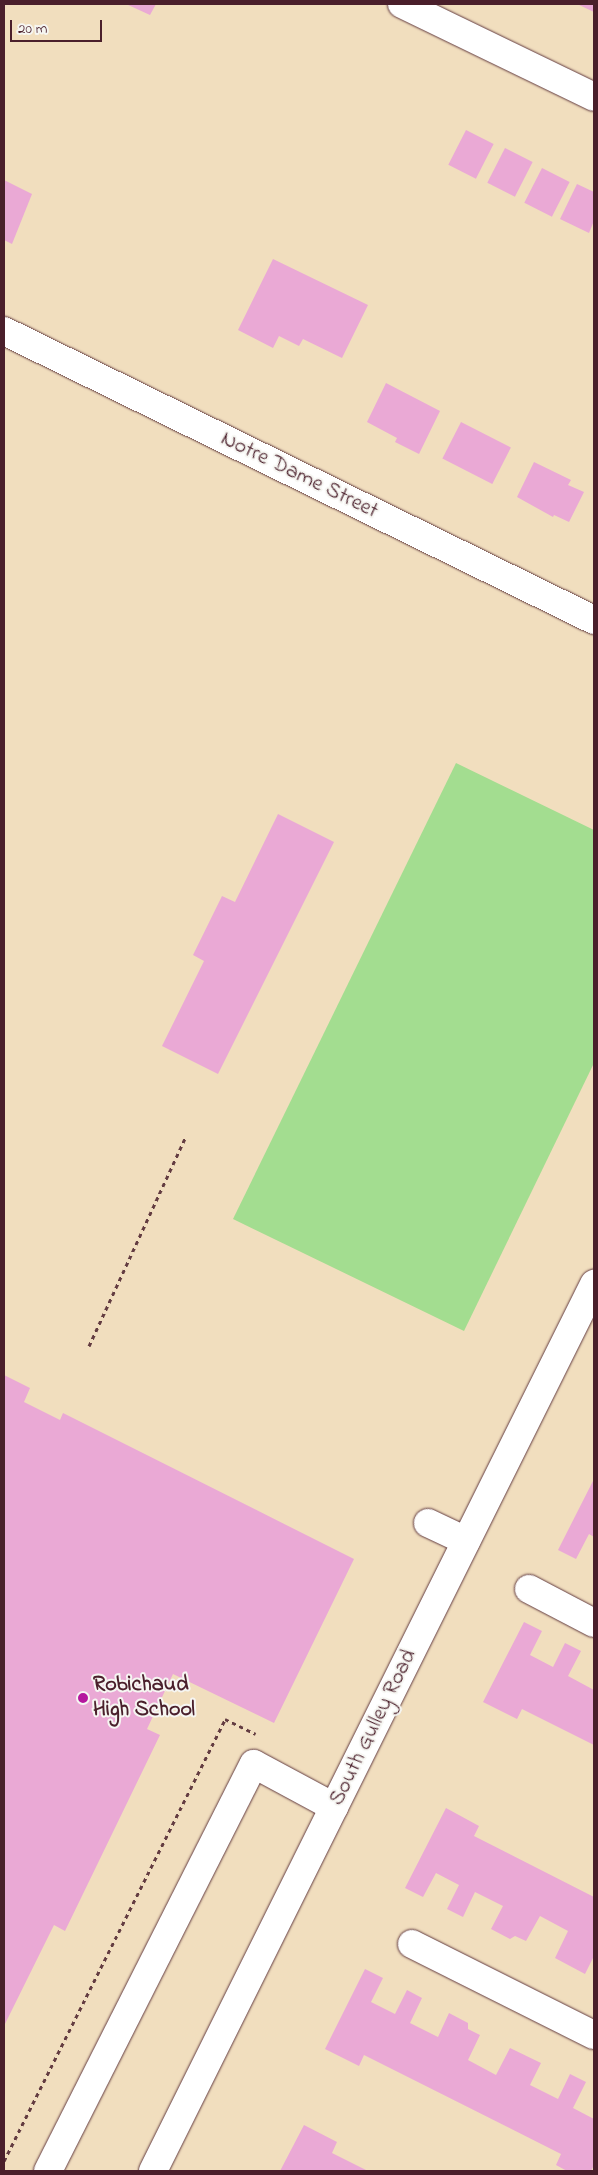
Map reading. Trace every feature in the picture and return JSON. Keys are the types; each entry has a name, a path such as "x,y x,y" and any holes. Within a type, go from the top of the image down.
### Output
{"street":[{"path":"402,4 594,97"},
{"name":"Notre Dame Street","path":"4,331 594,620"},
{"name":"South Gulley Road","path":"153,2171 594,1284"},
{"path":"428,1523 466,1541"},
{"path":"530,1590 594,1623"},
{"path":"48,2171 254,1764 334,1807"},
{"path":"412,1944 594,2035"}],"path":[{"path":"89,1346 186,1136"},
{"path":"4,2161 225,1719 265,1738"}],"green space":[{"path":"456,763 594,830 594,1063 464,1331 233,1219"}],"building":[{"path":"126,4 156,4 150,15"},
{"path":"577,4 594,4 594,12"},
{"path":"466,130 494,144 476,179 448,165"},
{"path":"505,148 533,162 515,197 487,183"},
{"path":"542,168 570,182 552,217 524,203"},
{"path":"4,180 32,194 12,244 4,240"},
{"path":"577,184 594,192 594,221 589,233 560,219"},
{"path":"273,259 368,305 342,358 303,339 299,346 279,336 273,348 238,330"},
{"path":"386,383 440,411 419,454 395,442 397,438 367,422"},
{"path":"461,422 511,447 492,484 442,459"},
{"path":"534,462 571,480 568,485 584,492 569,522 554,515 553,517 517,497"},
{"path":"278,814 334,842 218,1074 162,1046 204,961 193,955 222,896 235,902"},
{"name":"Robichaud High School","path":"4,1375 30,1388 24,1402 60,1420 63,1413 354,1559 274,1723 173,1674 147,1729 160,1735 65,1931 54,1925 4,2026"},
{"path":"594,1479 594,1537 589,1534 576,1559 558,1550"},
{"path":"524,1622 542,1631 530,1655 553,1667 565,1643 581,1651 568,1676 594,1690 594,1745 522,1709 517,1719 483,1702"},
{"path":"446,1808 479,1826 474,1836 594,1897 594,1956 585,1974 555,1958 568,1931 540,1916 526,1941 515,1936 510,1939 491,1929 503,1906 475,1892 463,1917 447,1909 459,1885 436,1873 423,1897 405,1888"},
{"path":"365,1969 383,1978 371,2002 395,2014 407,1990 422,1998 410,2023 438,2037 449,2013 468,2023 468,2029 480,2035 468,2060 496,2075 510,2048 541,2063 530,2085 558,2099 570,2074 586,2082 573,2108 594,2119 594,2165 591,2171 567,2171 556,2165 561,2154 364,2055 359,2066 325,2049"},
{"path":"304,2125 337,2142 332,2153 368,2171 280,2171"}],"place":[{"name":"Robichaud High School","path":"83,1698"}]}
